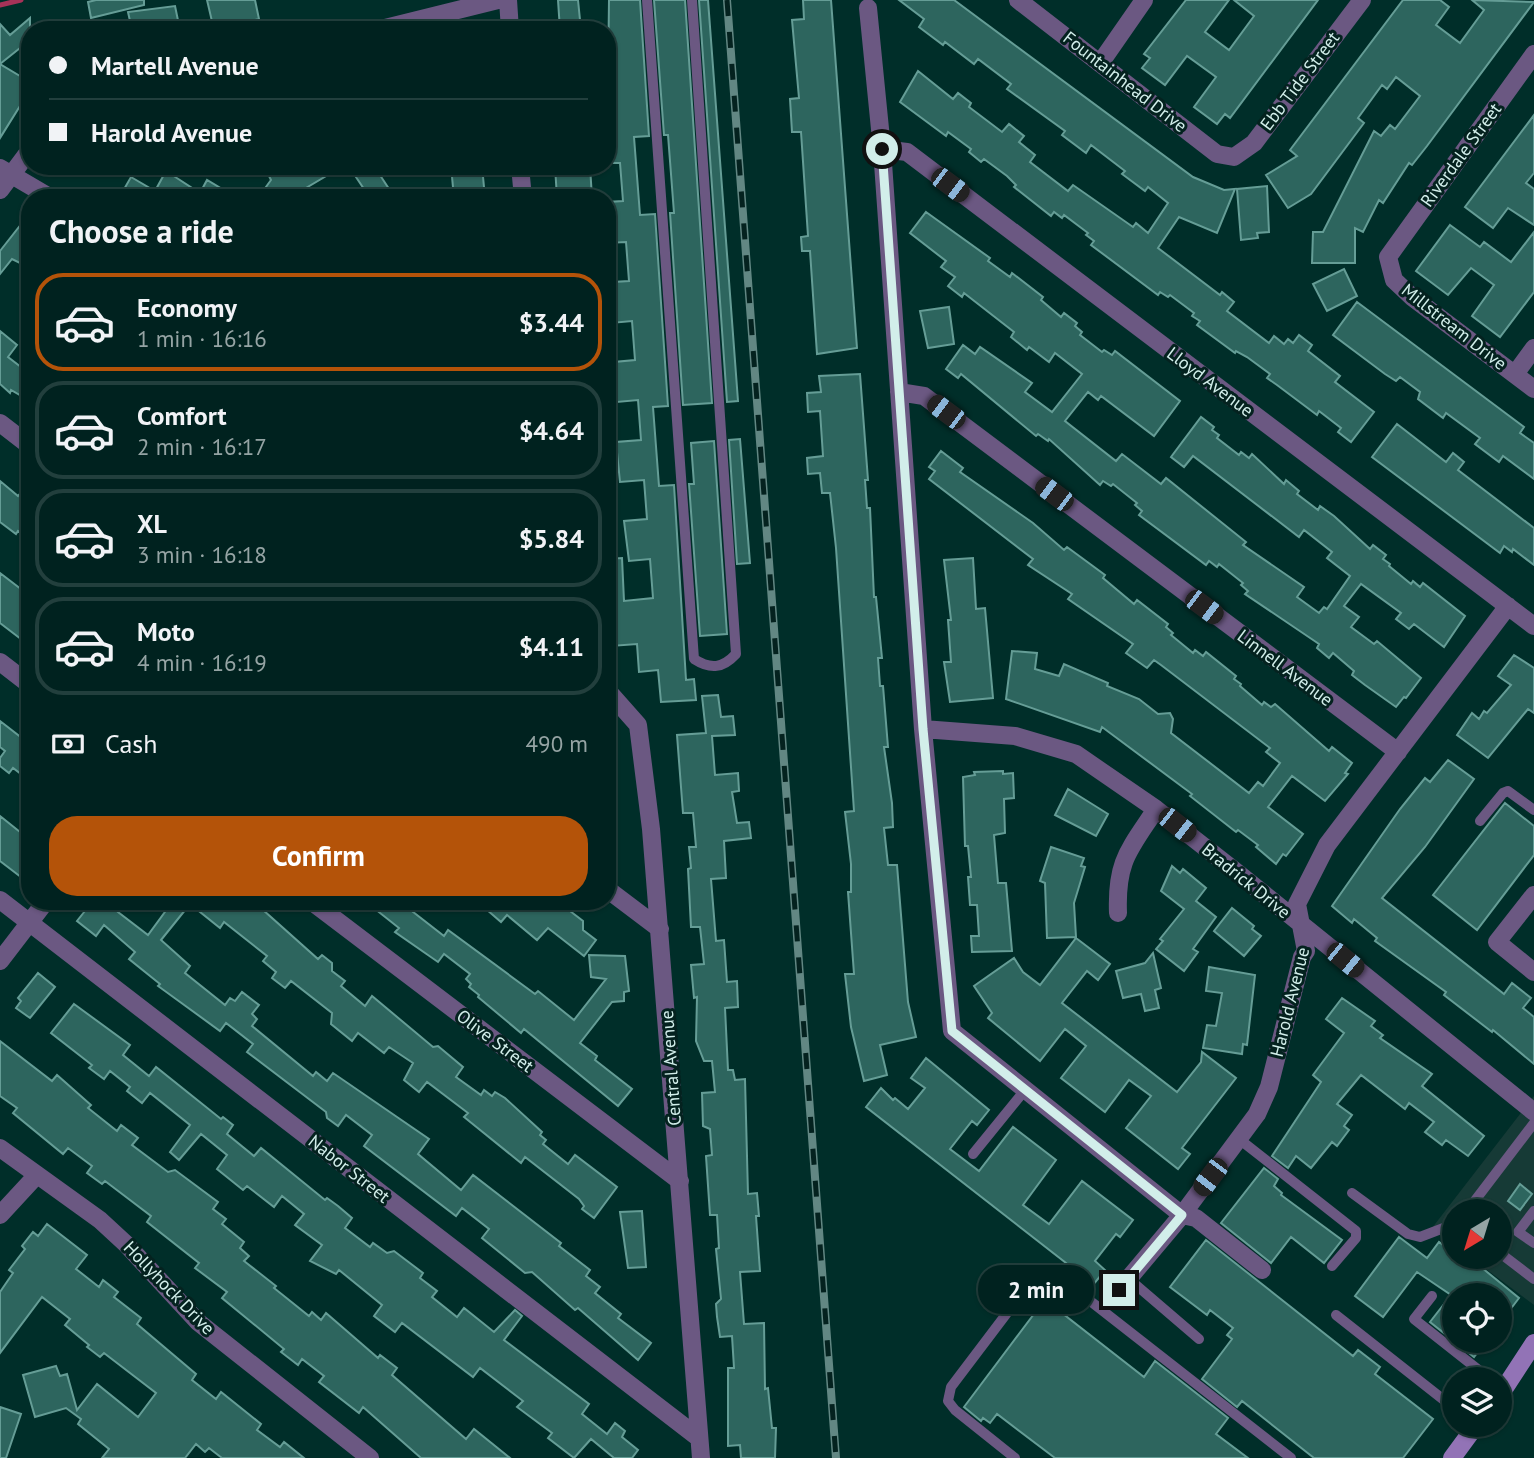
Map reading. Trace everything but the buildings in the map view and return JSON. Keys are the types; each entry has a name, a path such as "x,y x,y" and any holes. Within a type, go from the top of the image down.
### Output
{"main road":[{"path":"1512,1370 1534,1343"},
{"path":"1452,1458 1468,1437"}],"street":[{"path":"413,21 498,0"},
{"path":"508,0 509,21"},
{"name":"Fountainhead Drive","path":"1018,0 1217,154 1234,157"},
{"path":"1101,62 1144,0"},
{"name":"Ebb Tide Street","path":"1234,157 1254,143 1362,0"},
{"path":"868,8 882,149 923,729 952,1031 1182,1215 1196,1218 1262,1269"},
{"name":"Riverdale Street","path":"1388,257 1534,54"},
{"name":"Lloyd Avenue","path":"882,149 907,152 1534,626"},
{"path":"0,190 5,171 21,158"},
{"path":"5,171 36,189"},
{"name":"Millstream Drive","path":"1388,257 1394,281 1534,389"},
{"path":"1515,374 1534,348"},
{"name":"Linnell Avenue","path":"899,392 924,396 1398,752"},
{"path":"0,423 21,439"},
{"name":"Harold Avenue","path":"1124,1285 1182,1215 1257,1114 1269,1087 1302,957 1306,951 1304,927 1297,904 1327,845 1508,606"},
{"path":"0,662 21,678"},
{"name":"Central Avenue","path":"616,700 638,725 660,929 701,1458"},
{"name":"Bradrick Drive","path":"923,729 1015,736 1076,754 1156,809 1534,1112"},
{"path":"1118,913 1117,881 1125,858 1156,809"},
{"path":"1534,895 1497,942 1534,972"},
{"path":"616,896 660,929"},
{"name":"Nabor Street","path":"0,900 699,1438"},
{"path":"0,961 39,910"},
{"name":"Olive Street","path":"323,910 680,1181"},
{"name":"Hollyhock Drive","path":"0,1148 36,1177 100,1220 126,1244 198,1322 370,1458"},
{"path":"0,1215 36,1177"}],"lane":[{"path":"647,0 694,659 704,666 716,667 728,663 736,654 692,0"},
{"path":"1480,821 1503,793 1508,791 1534,810"},
{"path":"973,1154 1025,1090"},
{"path":"1476,1199 1534,1123"},
{"path":"1239,1139 1356,1231 1356,1238 1332,1266"},
{"path":"1352,1193 1408,1234 1420,1237 1442,1229"},
{"path":"1534,1211 1518,1231 1534,1244"},
{"path":"1512,1263 1534,1279"},
{"path":"1015,1458 955,1410 948,1401 951,1387 1035,1276 1053,1276 1080,1293 1292,1458"},
{"path":"1124,1285 1199,1339"},
{"path":"1432,1296 1414,1319 1472,1367"},
{"path":"1336,1315 1442,1399"}],"shaded area":[{"path":"1534,1096 1534,1305 1512,1288 1512,1283 1505,1283 1486,1269 1512,1269 1512,1199 1454,1199"},
{"path":"1442,1215 1442,1235 1432,1228"}],"waterway":[{"path":"0,5 21,0"}],"railway":[{"path":"727,0 836,1458"}],"route":[{"path":"882,149 923,729 952,1031 1182,1215 1119,1290"}]}
